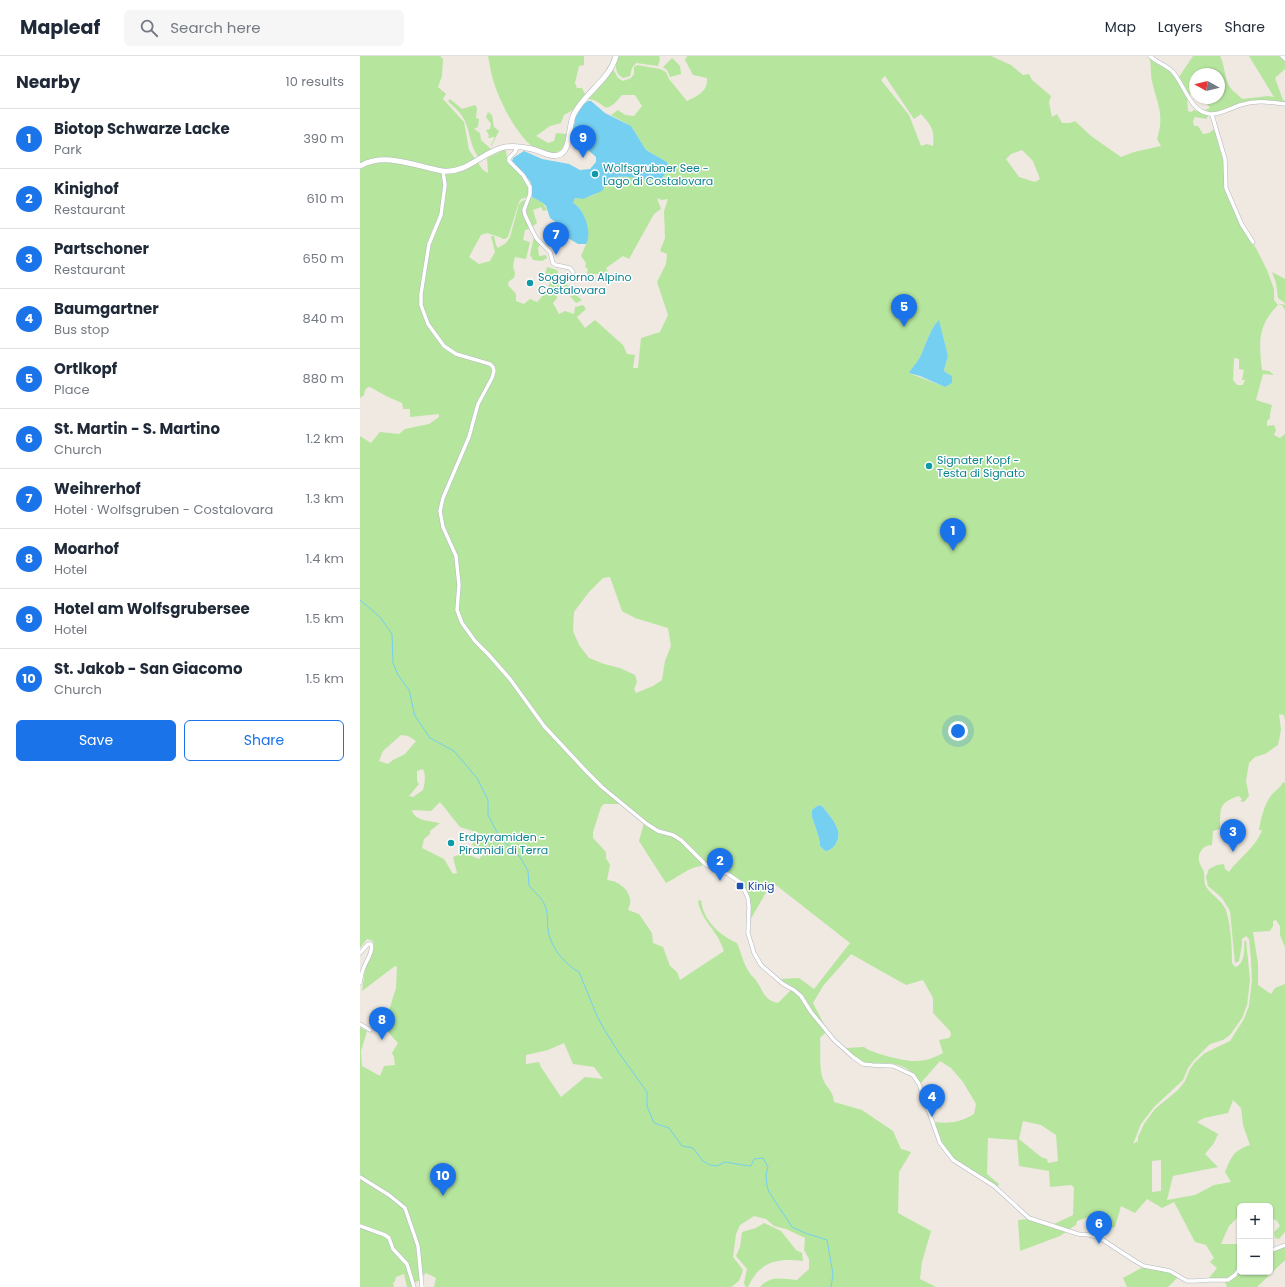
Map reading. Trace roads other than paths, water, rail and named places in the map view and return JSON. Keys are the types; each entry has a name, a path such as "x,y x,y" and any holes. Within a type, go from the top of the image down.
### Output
{"main road":[{"path":"360,166 393,160 452,171 460,169 500,149 517,147 532,149 555,156 561,154 567,147 569,128 574,113 584,99 608,73 616,56"}],"street":[{"path":"1150,56 1173,72 1186,93 1202,111 1212,114 1240,105 1259,101 1285,104"},
{"path":"1282,56 1285,59"},
{"path":"1212,114 1224,159 1226,188 1242,226 1253,242"},
{"path":"517,147 515,152 509,158 509,161 527,179 530,187 530,194 524,210 531,228 537,239 550,252 553,262 556,265 570,268 573,272"},
{"path":"443,170 445,185 441,214 429,244 421,294 421,305 428,324 444,346 456,354 490,364 494,371 492,378 478,404 469,437 443,498 440,511 443,527 456,556 459,585 457,610 468,634 510,679 544,726 586,772 602,787 653,828 673,834 681,840 706,865 728,874 741,883 748,898 750,907 748,934 754,953 761,965 783,984 801,996 811,1012 834,1040 853,1057 864,1064 872,1066 893,1066 913,1074 919,1084 940,1143 953,1160 994,1186 1029,1218 1078,1234 1100,1238 1144,1266 1170,1271 1187,1281 1228,1280 1237,1272"},
{"path":"360,953 368,944 371,944 371,952 363,970 360,983"},
{"path":"360,1024 370,1030"},
{"path":"360,1178 389,1195 405,1208 418,1246 422,1287"},
{"path":"360,1226 389,1238 393,1249 407,1264 414,1287"},
{"path":"1273,1250 1285,1245"}],"water":[{"name":"Wolfsgrubner See - Lago di Costalovara","path":"588,101 591,101 605,113 631,126 646,150 667,162 667,171 658,182 634,177 609,178 602,191 583,199 575,198 573,203 584,215 588,228 588,239 586,244 578,244 568,238 562,232 557,223 550,218 546,206 532,197 532,187 530,181 512,161 513,158 524,151 542,159 569,164 580,170 590,169 596,162 596,157 580,143 572,132 574,121 578,113 583,105"},
{"path":"939,320 948,356 944,370 952,376 952,383 945,387 909,373 919,359 930,333"},
{"path":"820,805 833,820 838,830 838,840 833,848 826,851 820,846 812,817 812,810"}],"waterway":[{"path":"360,600 380,617 392,634 393,663 398,675 409,690 415,716 430,738 454,751 477,778 488,800 488,815 499,836 520,857 528,871 529,886 539,896 545,905 549,936 555,948 564,960 579,972 604,1029 647,1092 647,1106 654,1123 669,1128 682,1146 693,1148 703,1161 710,1165 717,1166 725,1162 751,1166 754,1159 763,1158 768,1167 766,1175 769,1192 792,1227 827,1240 833,1274 831,1287"}],"place":[{"name":"Hotel am Wolfsgrubersee","path":"583,158"},
{"name":"Wolfsgrubner See - Lago di Costalovara","path":"595,174"},
{"name":"Weihrerhof","path":"556,255"},
{"name":"Soggiorno Alpino Costalovara","path":"530,283"},
{"name":"Ortlkopf","path":"904,327"},
{"name":"Signater Kopf - Testa di Signato","path":"929,466"},
{"name":"Biotop Schwarze Lacke","path":"953,551"},
{"name":"Erdpyramiden - Piramidi di Terra","path":"451,843"},
{"name":"Partschoner","path":"1233,852"},
{"name":"Kinighof","path":"720,881"},
{"name":"Kinig","path":"740,886"},
{"name":"Moarhof","path":"382,1040"},
{"name":"Baumgartner","path":"932,1117"},
{"name":"St. Jakob - San Giacomo","path":"443,1196"},
{"name":"St. Martin - S. Martino","path":"1099,1244"}]}
